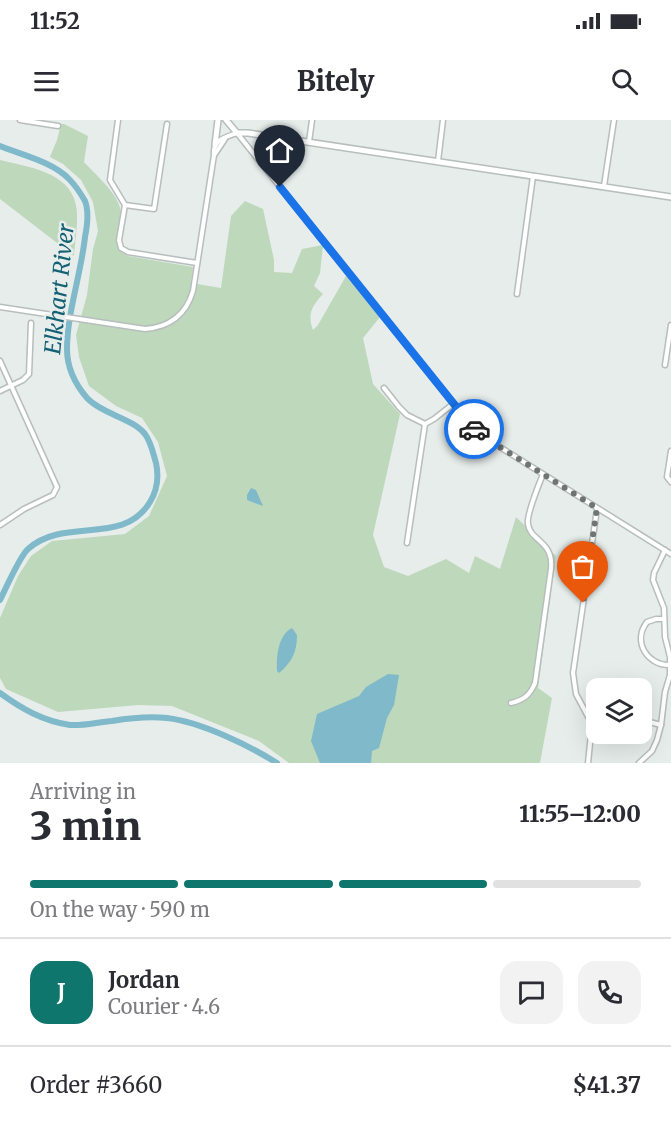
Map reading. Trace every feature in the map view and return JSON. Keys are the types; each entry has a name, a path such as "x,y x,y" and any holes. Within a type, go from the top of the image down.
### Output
{"main road":[{"path":"215,145 218,120"},
{"path":"226,120 237,133 309,141 671,197"}],"street":[{"path":"20,120 39,121 58,126"},
{"path":"118,120 110,180 125,205 119,240 121,248 128,252 197,263"},
{"path":"309,141 312,120"},
{"path":"438,161 443,120"},
{"path":"604,186 614,120"},
{"path":"125,205 154,209 167,124"},
{"path":"0,307 145,329 156,328 171,322 183,313 191,297 215,145 237,133 472,427 481,435 671,554"},
{"path":"214,155 225,139"},
{"path":"517,294 533,175"},
{"path":"0,391 23,380 30,371 31,323"},
{"path":"665,365 671,325"},
{"path":"0,361 56,483 57,490 0,525"},
{"path":"384,388 407,416 425,424"},
{"path":"425,424 453,404"},
{"path":"407,543 425,424"},
{"path":"671,451 667,477 671,482"},
{"path":"511,703 522,700 529,694 535,683 551,569 551,559 547,548 529,530 528,526 528,516 543,474"},
{"path":"588,763 592,723 576,693 573,673 597,508"},
{"path":"639,763 652,751 657,740 663,700 670,675 664,608 653,580 665,550"},
{"path":"664,619 647,622 641,634 642,647 655,663 670,665"},
{"path":"652,723 661,725"}],"green space":[{"path":"61,124 88,136 84,162 118,202 121,213 119,246 120,251 128,256 193,267 191,283 221,288 231,216 245,201 263,209 274,260 274,272 292,273 302,249 323,245 320,273 314,286 323,294 312,310 310,319 313,330 346,276 380,317 363,338 373,384 400,414 373,535 384,567 408,576 446,559 469,573 475,556 500,569 516,517 556,556 538,688 552,698 540,763 289,763 259,741 172,706 138,705 58,712 6,689 0,678 0,618 18,576 31,556 52,541 125,534 149,516 167,476 158,442 142,418 116,406 89,386 79,357 76,335 87,295 93,249 98,231 93,202 81,180 63,164 50,157"},
{"path":"0,160 46,172 65,185 72,194 77,211 74,256 0,199"}],"water":[{"path":"251,488 256,490 263,506 247,500"},
{"path":"292,628 297,635 295,652 279,673 277,665 279,647 287,631"},
{"path":"388,674 399,675 394,705 387,718 379,748 372,751 371,763 320,763 311,741 317,714 359,696 366,687"}],"waterway":[{"name":"Elkhart River","path":"0,146 55,168 71,181 85,201 87,224 69,322 68,363 75,381 87,398 101,408 133,424 145,434 153,452 158,478 150,502 139,516 125,524 59,534 43,539 28,549 17,565 0,600"},
{"name":"Elkhart River","path":"0,693 33,714 70,725 146,717 180,720 224,735 277,763"}],"way so far":[{"path":"474,429 597,508 583,603"}],"route":[{"path":"280,187 474,429"}]}
